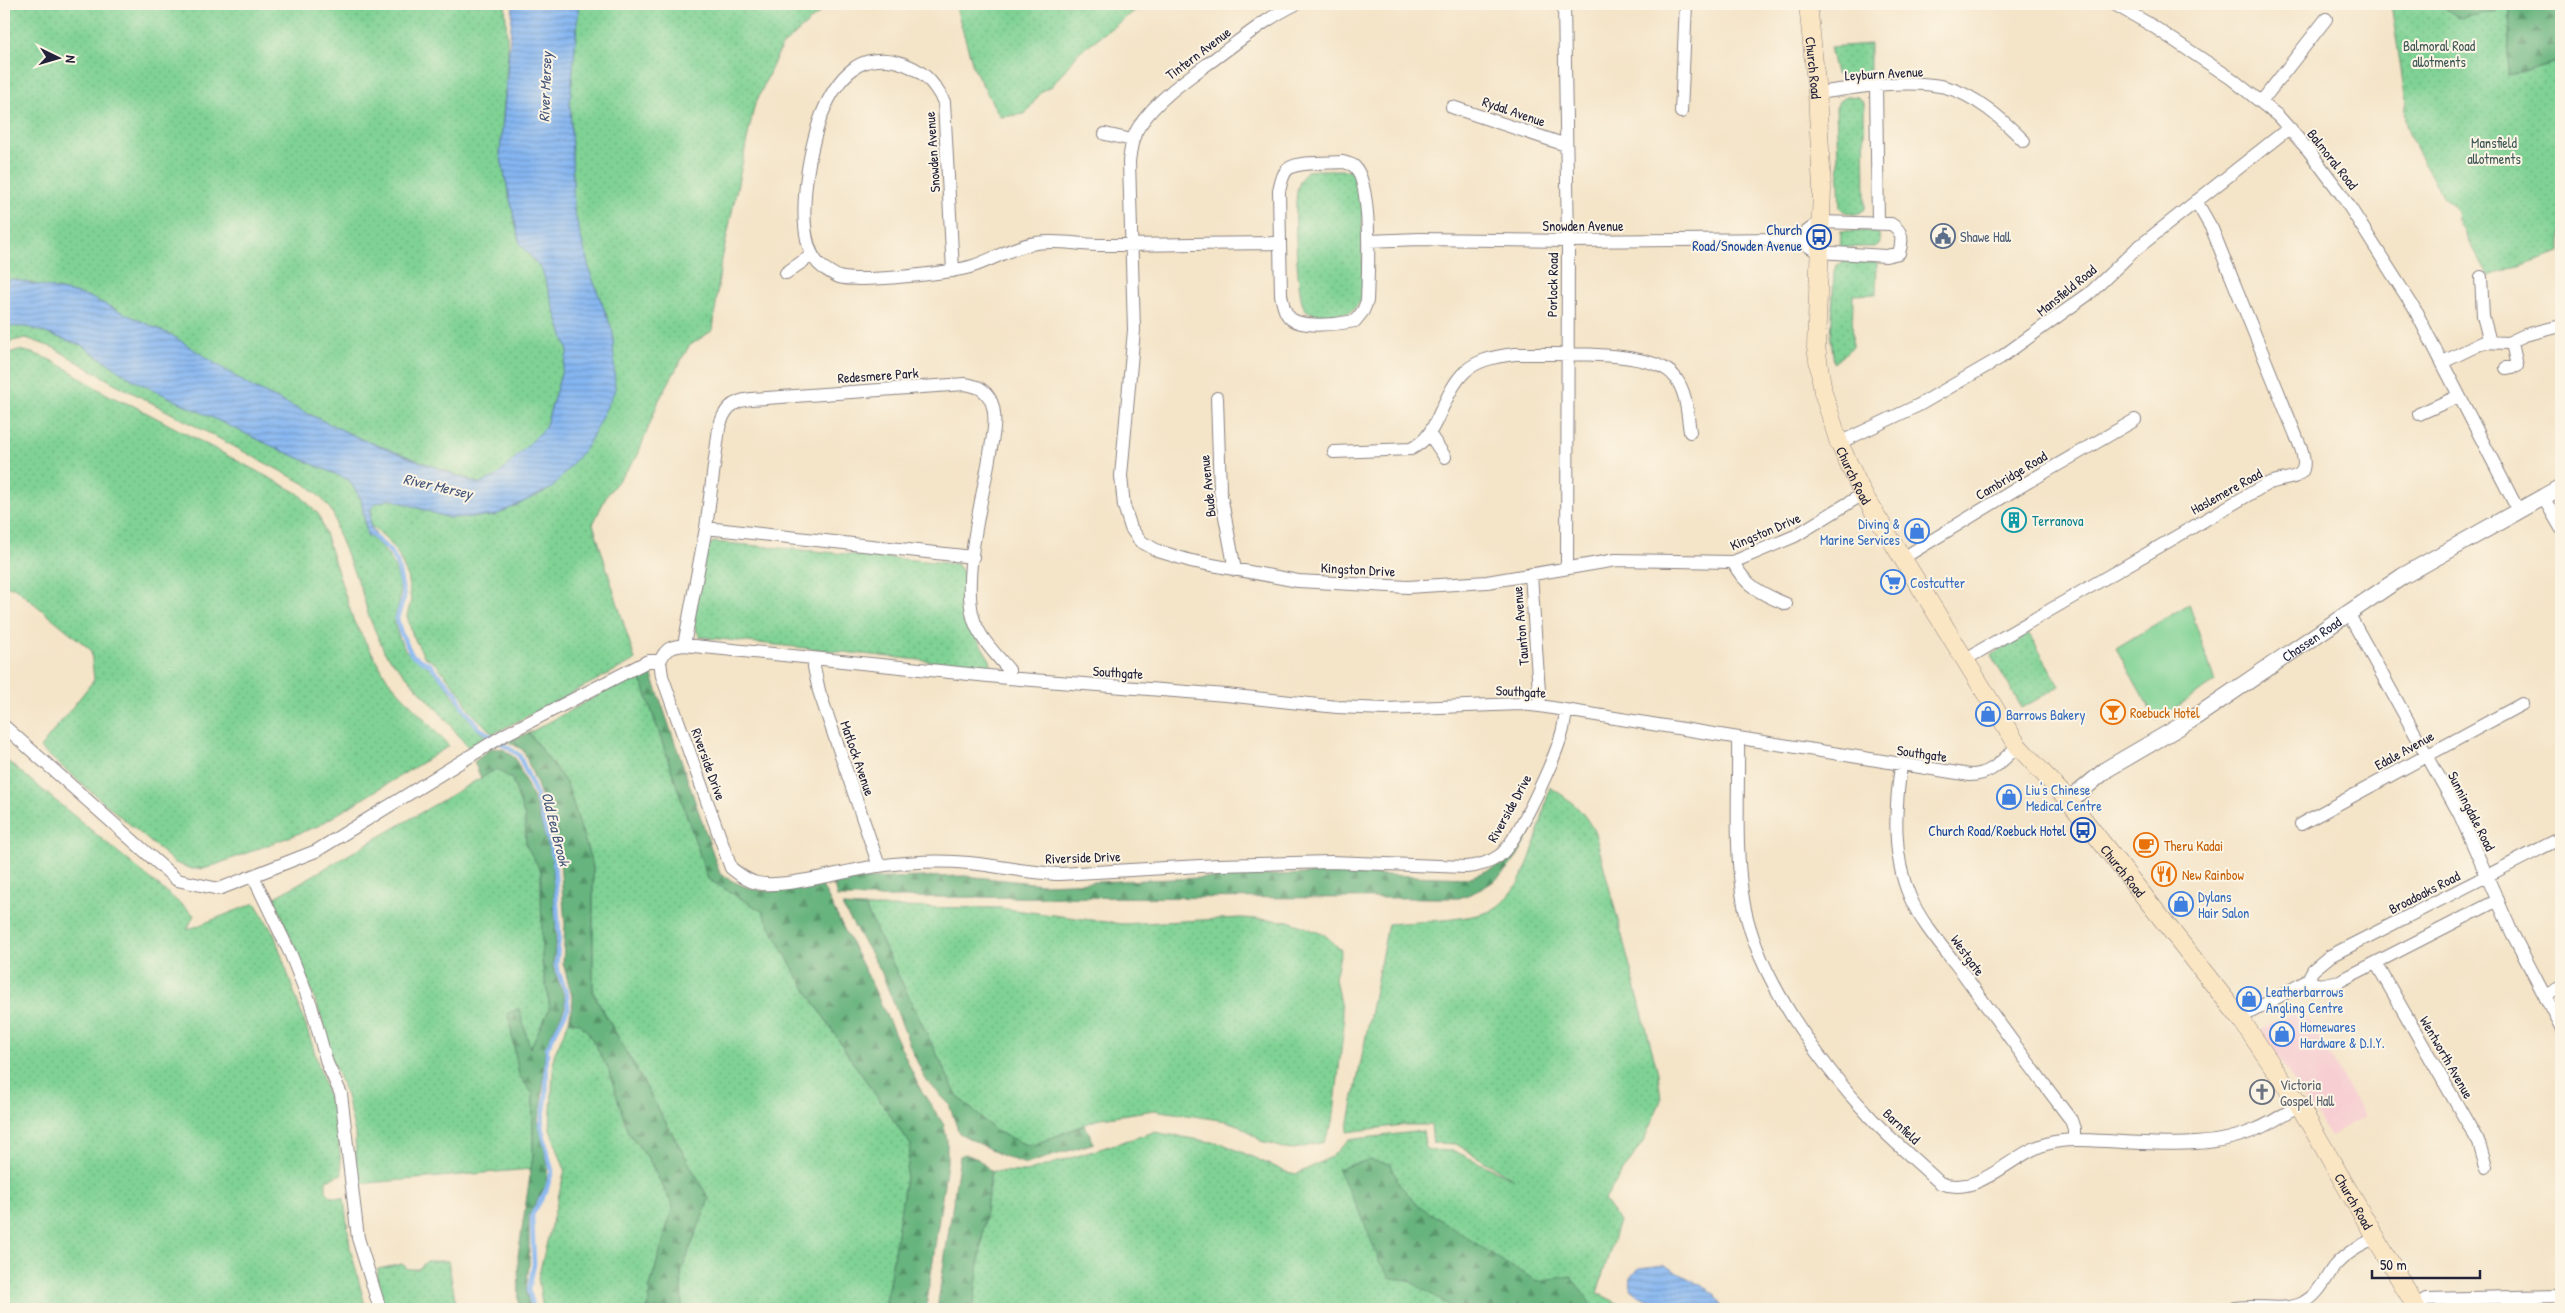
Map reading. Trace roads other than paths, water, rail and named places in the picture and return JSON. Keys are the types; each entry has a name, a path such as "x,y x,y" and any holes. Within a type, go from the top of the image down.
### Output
{"main road":[{"name":"Church Road","path":"1808,4 1817,93 1822,189 1818,252 1816,347 1825,401 1839,443 1863,494 2018,746 2069,801 2240,1018 2300,1105 2417,1308"}],"street":[{"name":"Tintern Avenue","path":"1130,244 1129,161 1132,140 1139,126 1152,109 1184,82 1275,14 1296,4"},
{"name":"Porlock Road","path":"1564,4 1568,241 1566,355 1567,567"},
{"path":"1680,112 1686,4"},
{"name":"Balmoral Road","path":"2114,4 2190,50 2262,102 2291,130 2342,195 2404,291 2443,362 2518,510"},
{"path":"2262,102 2326,19"},
{"name":"Snowden Avenue","path":"812,255 806,235 807,175 822,116 836,85 854,68 874,60 892,61 910,66 925,75 935,85 944,102 953,271"},
{"name":"Leyburn Avenue","path":"1817,93 1921,85 1945,88 1980,104 2024,141"},
{"path":"1876,87 1878,222"},
{"name":"Rydal Avenue","path":"1452,106 1566,145"},
{"name":"Mansfield Road","path":"1839,443 1927,401 2000,358 2090,293 2136,249 2284,132 2291,130"},
{"path":"1105,134 1132,140"},
{"path":"1343,162 1353,165 1358,172 1366,196 1368,241 1367,300 1363,311 1355,321 1300,324 1290,319 1284,310 1278,243 1278,191 1282,178 1288,169 1297,165 1343,162"},
{"name":"Haslemere Road","path":"1964,660 2267,484 2295,478 2303,469 2301,448 2212,229 2196,201"},
{"path":"1820,222 1878,222 1891,224 1898,228 1902,235 1898,252 1886,256 1818,252 1798,238 1820,222"},
{"name":"Snowden Avenue","path":"1368,241 1420,239 1568,241 1798,238"},
{"path":"786,273 812,255 821,266 838,276 857,279 953,271 972,266 1036,242 1089,245 1278,243"},
{"name":"Kingston Drive","path":"1130,244 1134,330 1121,476 1124,506 1129,521 1140,541 1158,551 1191,561 1298,581 1408,587 1487,582 1616,560 1733,562 1795,536 1863,494"},
{"path":"2481,277 2483,316 2490,342"},
{"path":"2443,362 2478,344 2512,342 2525,335 2561,326"},
{"path":"2506,368 2517,366 2512,342"},
{"path":"1334,452 1411,449 1421,444 1430,434 1456,380 1469,366 1496,356 1566,355 1634,357 1655,362 1674,375 1686,396 1690,432"},
{"name":"Redesmere Park","path":"684,646 706,528 719,428 723,414 740,400 965,384 978,386 985,392 994,412 994,430 973,557 970,591 973,617 982,636 1009,670 1008,678"},
{"path":"2419,414 2459,396"},
{"name":"Bude Avenue","path":"1217,398 1220,490 1235,570"},
{"name":"Cambridge Road","path":"1903,558 2016,488 2135,420"},
{"path":"1430,434 1445,457"},
{"name":"Chassen Road","path":"2069,801 2107,770 2191,720 2413,570 2561,487"},
{"path":"2543,497 2561,528"},
{"path":"706,528 973,557"},
{"path":"1733,562 1741,577 1759,593 1786,604"},
{"name":"Taunton Avenue","path":"1531,574 1540,706"},
{"name":"Sunningdale Road","path":"2348,613 2459,814 2498,900 2561,1027"},
{"path":"4,726 177,880 219,889 316,851 506,734 648,661 660,661 670,647 684,646 1008,678"},
{"name":"Matlock Avenue","path":"815,659 814,667 819,692 879,866"},
{"name":"Riverside Drive","path":"660,661 662,676 731,868 744,878 758,883 785,882 879,866 953,862 1036,873 1060,874 1218,865 1331,862 1466,867 1481,865 1500,856 1514,837 1551,762 1562,732 1566,711"},
{"name":"Southgate","path":"1008,678 1226,695 1337,707 1385,709 1521,704 1901,766 1980,775 1992,770 2018,746"},
{"name":"Edale Avenue","path":"2300,824 2426,754 2522,704"},
{"name":"Barnfield","path":"1738,738 1739,856 1744,905 1756,948 1774,986 1818,1051 1860,1106 1940,1183 1951,1187 1962,1187 1976,1183 2030,1150 2046,1144 2074,1140 2204,1142 2237,1136 2257,1129 2300,1105"},
{"name":"Westgate","path":"1901,766 1897,795 1896,829 1901,867 1910,898 1934,935 2071,1120 2074,1140"},
{"name":"Broadoaks Road","path":"2240,1018 2307,981 2313,970 2330,956 2561,838"},
{"path":"254,876 291,955 311,1005 327,1063 341,1094 358,1238 380,1309"},
{"path":"2307,981 2320,985 2340,981 2498,900"},
{"name":"Wentworth Avenue","path":"2376,963 2479,1143 2486,1167"},
{"path":"2545,996 2561,987"},
{"path":"2231,1309 2251,1306 2291,1307 2303,1303 2322,1286 2343,1257 2377,1238"},
{"path":"2417,1308 2426,1299 2561,1296"}],"water":[{"name":"River Mersey","path":"513,4 579,4 570,102 574,211 591,275 613,332 615,390 588,445 552,488 494,516 449,518 391,499 376,503 371,509 370,525 378,539 377,541 367,535 361,499 349,480 276,448 135,381 81,345 28,327 4,326 4,282 12,279 87,296 173,336 250,386 361,439 479,484 497,476 545,428 568,351 542,270 520,244 500,154"},
{"path":"1664,1265 1715,1293 1720,1302 1721,1309 1662,1305 1640,1296 1630,1289 1631,1278 1639,1268"}],"waterway":[{"name":"Old Eea Brook","path":"373,536 388,549 397,562 404,597 397,618 400,631 412,655 430,665 456,693 464,709 479,728 519,755 535,792 554,860 559,935 556,966 567,995 568,1008 547,1048 546,1098 541,1126 552,1171 546,1191 532,1215 534,1264 529,1290 533,1309"}],"place":[{"name":"Shawe Hall","path":"1943,236"},
{"name":"Church Road/Snowden Avenue","path":"1819,237"},
{"name":"Terranova","path":"2014,520"},
{"name":"Diving & Marine Services","path":"1917,531"},
{"name":"Costcutter","path":"1893,582"},
{"name":"Roebuck Hotel","path":"2113,712"},
{"name":"Barrows Bakery","path":"1988,714"},
{"name":"Liu's Chinese Medical Centre","path":"2009,797"},
{"name":"Church Road/Roebuck Hotel","path":"2083,830"},
{"name":"Theru Kadai","path":"2146,845"},
{"name":"New Rainbow","path":"2164,874"},
{"name":"Dylans Hair Salon","path":"2181,904"},
{"name":"Leatherbarrows Angling Centre","path":"2249,999"},
{"name":"Homewares Hardware & D.I.Y.","path":"2282,1034"},
{"name":"Victoria Gospel Hall","path":"2262,1092"}],"park label":[{"name":"Balmoral Road allotments","path":"2439,54"},
{"name":"Mansfield allotments","path":"2494,150"}]}
